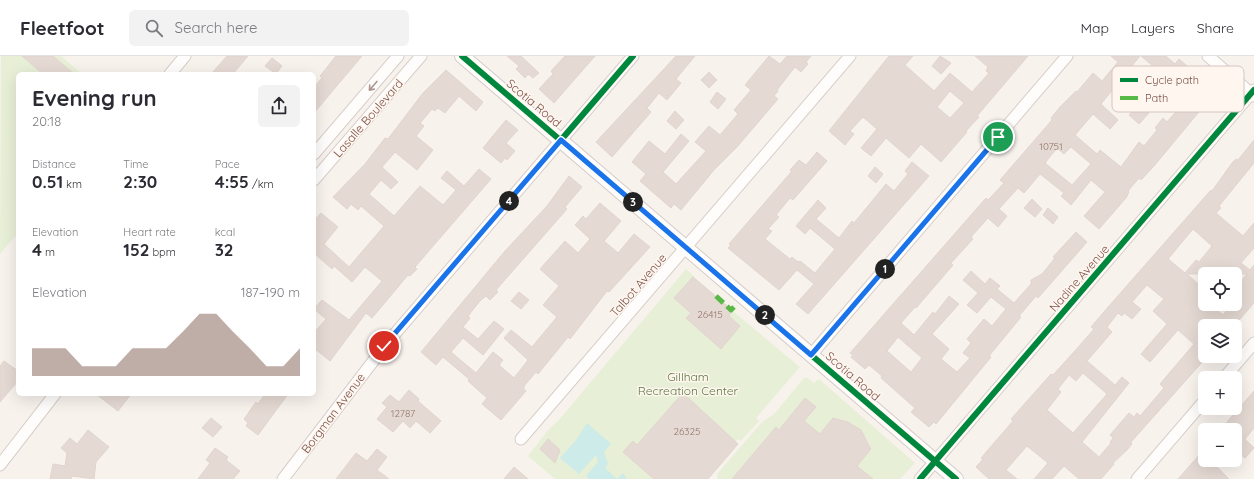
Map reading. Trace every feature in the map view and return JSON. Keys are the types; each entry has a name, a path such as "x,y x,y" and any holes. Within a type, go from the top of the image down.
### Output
{"street":[{"path":"172,72 185,56"},
{"name":"Lasalle Boulevard","path":"316,152 398,56"},
{"name":"Lasalle Boulevard","path":"316,178 421,56"},
{"name":"Scotia Road","path":"462,56 956,479"},
{"name":"Borgman Avenue","path":"283,479 387,343 633,56"},
{"name":"Talbot Avenue","path":"521,439 850,56"},
{"path":"811,355 1067,56"},
{"path":"1208,56 1220,66"},
{"path":"1244,86 1253,93"},
{"name":"Nadine Avenue","path":"1244,103 1253,93"},
{"name":"Nadine Avenue","path":"920,479 1237,112"},
{"path":"1230,371 1254,343"},
{"path":"0,465 53,396"},
{"path":"1137,479 1198,408"}],"green space":[{"path":"1,56 61,56 80,72 16,72 16,235 0,254"},
{"name":"Gillham Recreation Center","path":"686,269 694,276 693,278 800,367 756,418 759,421 741,441 738,439 704,479 555,479 528,456 548,430 558,421"},
{"path":"804,378 808,378 814,383 819,379 915,463 900,479 873,479 857,466 864,458 860,454 872,450 862,432 847,421 834,418 831,429 826,426 820,434 804,421 816,407 805,398 779,430 776,428 732,479 717,479 718,473 762,422 774,414"}],"water":[{"path":"587,423 611,444 604,452 608,464 605,468 617,479 589,479 586,476 598,462 596,455 579,474 560,458 577,439"},
{"path":"623,473 627,479 617,479"}],"building":[{"path":"22,56 53,56 72,72 41,72"},
{"path":"227,56 248,56 235,72 213,72"},
{"path":"336,56 362,56 316,111 316,85 322,78 320,76"},
{"path":"507,56 521,56 539,73 533,78 528,74 525,78 516,69 519,66"},
{"path":"565,56 595,56 554,103 539,89 553,74 551,71"},
{"path":"676,56 695,56 676,79 681,83 667,100 659,93 647,108 651,112 612,157 596,142"},
{"path":"769,56 780,64 787,56 811,56 806,62 808,64 801,72 795,67 777,90 778,91 774,96 778,99 737,147 714,170 681,210 674,204 671,208 640,181 646,174 632,162 649,141 665,154 681,134 689,141 663,172 676,184 706,151 695,142 709,126 720,135 738,114 734,110 751,90 745,85"},
{"path":"889,56 913,56 905,65 934,91 950,73 972,92 989,73 986,71 988,67 975,56 1028,56 977,116 979,117 941,162 921,144 909,158 886,138 871,156 861,148 877,129 863,117 850,131 854,134 845,145 829,131","holes":["950,91 964,103 950,118 937,107"]},
{"path":"940,56 951,63 941,74 932,66"},
{"path":"1111,56 1140,56 1132,66 1115,66 1118,62"},
{"path":"1141,56 1166,56 1175,64 1179,59 1187,66 1153,66"},
{"path":"272,58 282,66 278,72 273,72 265,66"},
{"path":"1112,69 1112,90 1101,104 1118,120 1110,129 1093,114 1075,135 1097,154 1100,150 1121,167 1139,142 1144,146 1157,130 1155,128 1163,118 1167,122 1176,112 1199,112 1154,166 1141,180 1139,178 1128,191 1129,192 1126,198 1099,229 1084,216 1105,192 1091,180 1071,205 1061,196 1064,193 1040,174 1024,193 1018,188 999,209 1007,216 998,227 988,218 971,237 973,239 951,263 953,265 901,323 914,335 933,312 935,314 949,296 959,304 932,334 949,349 941,359 957,372 970,358 963,353 971,343 967,339 984,319 992,326 1006,309 991,297 977,313 967,305 978,293 963,280 971,271 985,284 990,278 1000,286 997,289 1014,303 1031,284 1031,280 1042,274 1055,258 1053,257 1076,232 1087,242 1038,298 1036,296 989,356 991,357 936,424 934,422 929,427 911,412 915,408 881,378 882,376 869,365 865,369 851,357 853,355 850,353 986,198 988,200 1004,183 1000,180 1052,120 1051,118 1060,107 1076,91 1077,92 1093,73 1102,81","holes":["1071,147 1091,164 1072,185 1045,163 1057,148 1064,154","898,337 922,358 911,372 887,351"]},
{"path":"446,70 483,102 476,111 459,96 445,113 438,108 435,111 432,109 420,123 424,126 416,136 433,150 417,170 395,152 382,167 398,182 391,189 381,180 369,194 394,216 420,186 443,205 456,190 441,178 447,171 464,186 479,169 491,179 415,267 417,269 410,276 408,275 372,318 366,313 330,361 316,350 316,331 326,319 316,311 316,307 322,300 349,320 382,281 365,267 352,282 334,266 332,269 316,255 316,219 321,213 338,227 324,244 349,267 384,226 361,206 358,210 351,204 347,209 333,197 365,164 385,138 388,139 423,93"},
{"path":"709,72 717,80 709,88 701,80"},
{"path":"717,92 726,99 718,109 710,102"},
{"path":"675,111 684,120 676,129 667,121"},
{"path":"1132,112 1149,113 1139,124 1129,115"},
{"path":"506,120 518,130 506,143 515,151 507,160 505,158 501,163 483,148"},
{"path":"1254,140 1254,163 1219,206 1221,208 1216,213 1243,236 1254,223 1254,248 1241,263 1250,270 1254,265 1254,303 1240,319 1198,319 1198,363 1201,363 1131,442 1132,444 1113,463 1114,464 1101,479 1079,479 1064,466 1052,479 1034,479 1048,463 1027,446 1006,470 1017,479 989,479 976,467 983,459 981,458 1013,421 1011,419 1094,329 1091,327 1211,190 1212,191 1236,159 1238,160","holes":["1193,229 1212,246 1199,262 1196,260 1185,273 1168,259","1147,285 1164,299 1153,311 1167,324 1141,354 1150,362 1178,330 1194,344 1160,384 1164,388 1140,416 1137,413 1134,417 1129,413 1110,435 1113,438 1110,442 1111,443 1099,457 1082,442 1129,383 1122,377 1115,385 1087,361 1112,332 1107,327 1118,313 1122,316 1124,313 1132,319 1141,309 1132,302","1083,373 1107,394 1073,433 1047,410 1061,392 1058,389 1069,375 1076,381"]},
{"path":"817,152 827,161 793,200 790,198 776,215 779,217 768,229 772,231 765,239 790,259 792,257 798,262 800,261 815,273 835,249 810,228 805,234 796,226 818,200 826,208 816,219 839,238 852,221 854,223 886,184 894,191 908,174 905,171 912,162 929,176 808,314 796,304 814,284 797,270 779,290 728,248 731,245 729,244 792,171 790,170 799,160 806,165"},
{"path":"875,167 883,174 876,183 868,176"},
{"path":"569,176 582,187 565,207 567,209 496,290 498,292 490,300 486,296 480,301 468,316 470,318 463,327 478,339 494,321 504,329 483,355 463,338 451,352 476,373 493,352 503,360 499,365 514,378 528,360 504,338 511,330 532,347 557,317 543,305 559,286 540,269 565,241 578,253 590,239 575,225 583,216 586,219 600,203 621,221 604,241 618,253 634,234 650,247 609,292 607,291 570,339 568,337 538,374 536,372 524,386 526,391 501,420 482,404 487,398 468,381 469,379 443,357 436,365 421,352 505,251 547,206"},
{"path":"1032,199 1042,209 1035,217 1024,208"},
{"path":"1048,208 1058,217 1053,224 1043,215"},
{"path":"693,277 732,310 729,316 740,326 721,349 686,318 691,313 674,298"},
{"path":"519,292 529,300 521,309 511,301"},
{"path":"4,361 16,370 16,383 0,402 0,366"},
{"path":"409,390 419,399 418,401 441,421 430,433 416,421 410,428 403,421 393,432 377,419 387,407 382,403 390,395 399,402"},
{"path":"1254,391 1254,428 1245,439 1254,448 1245,458 1242,456 1242,423 1226,423 1233,415 1242,415 1242,405"},
{"name":"Gillham Recreation Center","path":"683,393 738,444 708,479 654,479 623,452 633,441 637,445"},
{"path":"99,396 129,396 118,411"},
{"path":"264,396 287,396 258,435 246,426 248,423 244,419 256,402 258,404"},
{"path":"805,398 816,407 804,421 820,434 833,418 848,422 861,430 871,449 857,466 873,479 732,479 776,427 779,430"},
{"path":"211,418 222,427 213,437 202,428"},
{"path":"88,430 109,447 96,462 94,479 72,476 71,479 50,479 53,464 65,466 67,453 61,448 70,438 77,444"},
{"path":"548,439 560,450 555,463 540,449"},
{"path":"215,448 228,457 226,460 240,471 233,479 198,479 210,463 206,460"},
{"path":"377,449 387,457 377,470 389,479 336,479 356,453 367,461"},
{"path":"1198,456 1198,467 1217,467 1229,479 1178,479"},
{"path":"514,467 528,479 504,479"}],"marked path":[{"path":"716,296 731,310 734,307"}],"cycle path":[{"path":"462,56 956,479"},
{"path":"561,140 633,56"},
{"path":"1244,102 1254,90"},
{"path":"920,479 1235,112"}],"route":[{"path":"384,346 561,140 811,355 998,137"}]}
